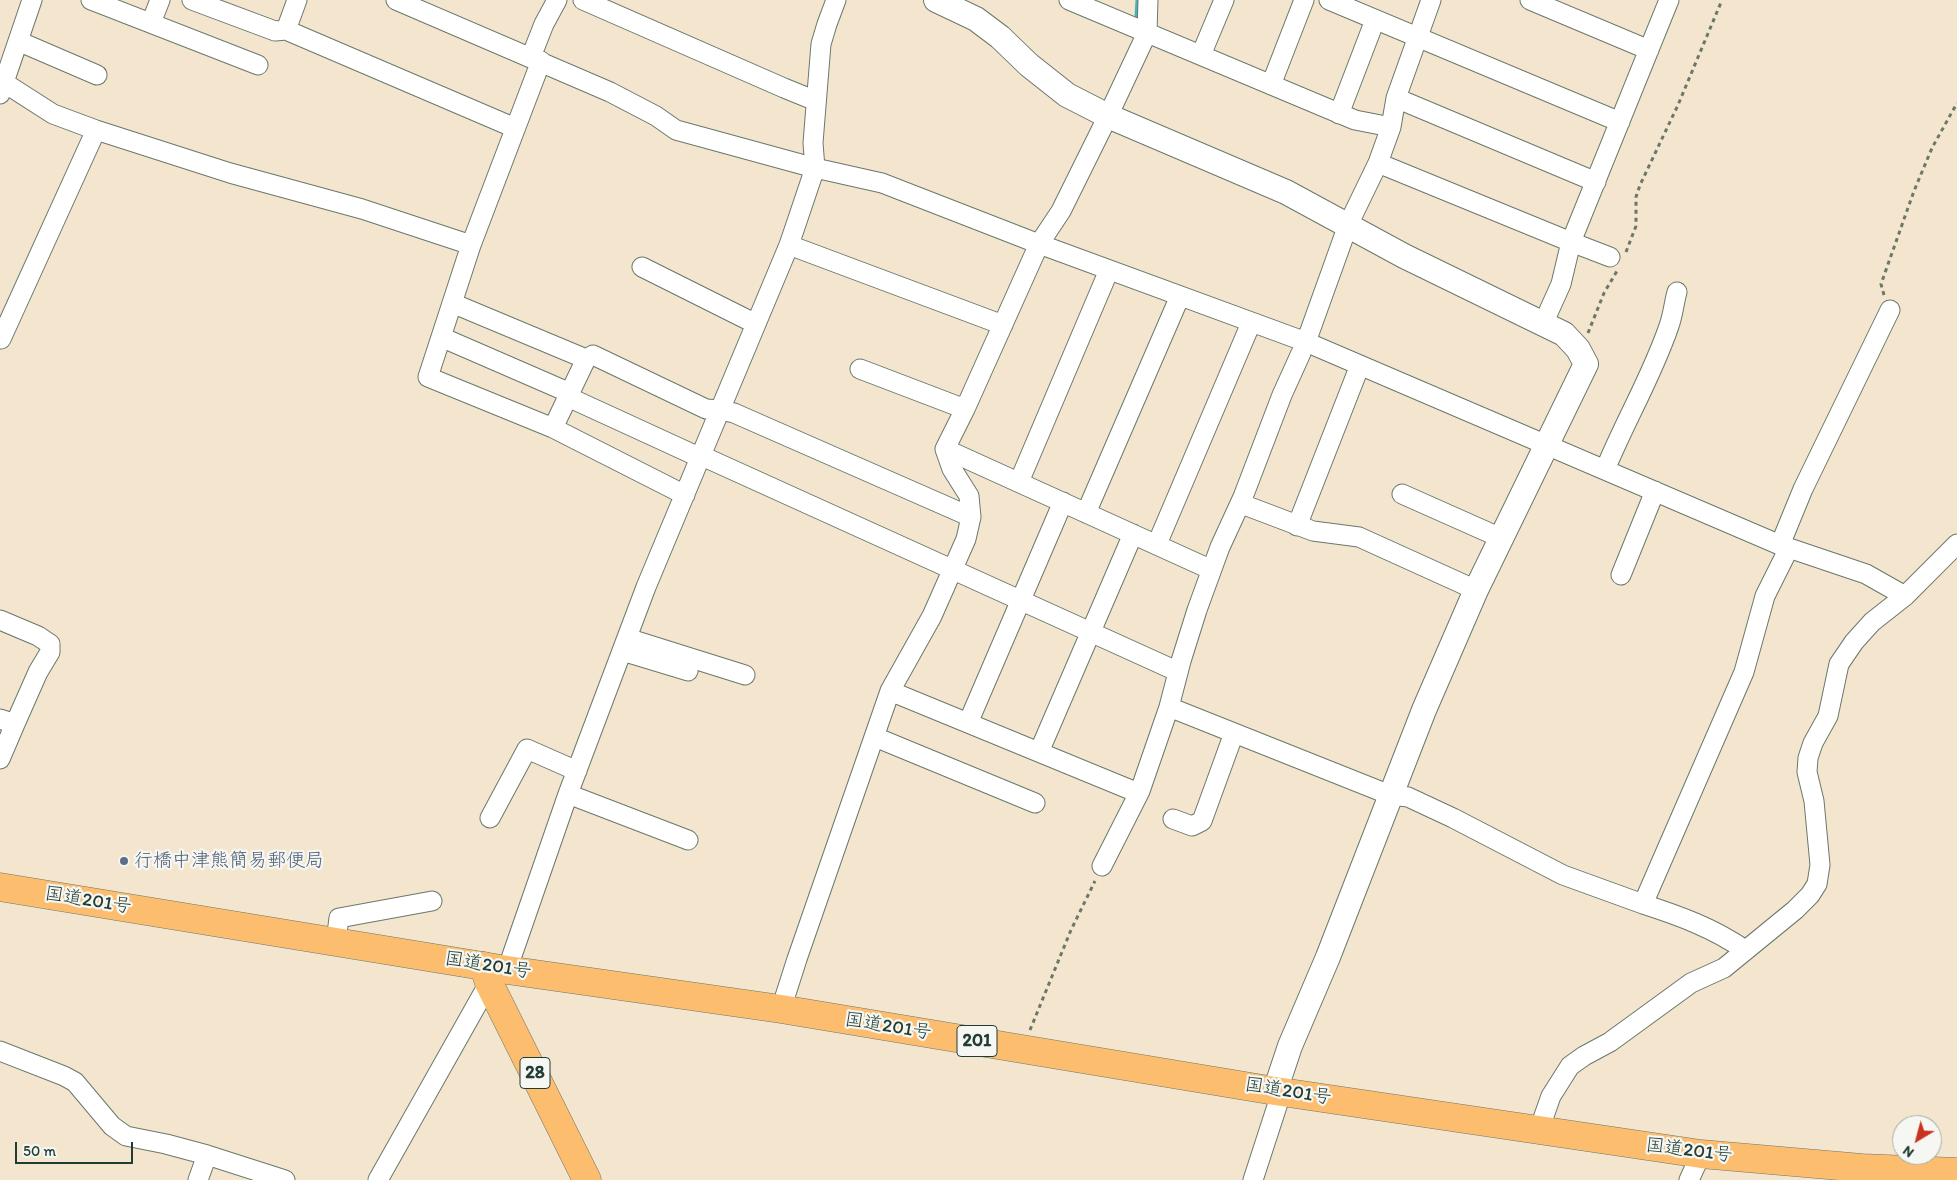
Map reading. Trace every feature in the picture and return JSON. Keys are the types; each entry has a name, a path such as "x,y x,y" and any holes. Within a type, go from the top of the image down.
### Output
{"main road":[{"name":"国道201号","path":"0,887 336,941 493,973 781,1009 1275,1091 1701,1154 1862,1168 1957,1172"},
{"name":"28","path":"493,973 587,1180"}],"street":[{"path":"32,0 1,86 53,114 96,130 230,173 362,209 471,245"},
{"path":"91,0 258,65"},
{"path":"151,23 160,0"},
{"path":"192,0 275,31 286,30 515,128"},
{"path":"286,30 297,0"},
{"path":"396,0 610,92 656,116 676,130 815,168 882,183 1251,323 1304,347 1360,365 1785,547 1866,574 1905,596"},
{"path":"583,0 816,101"},
{"path":"378,1180 493,973 568,794 646,587 789,245 815,168 813,143 821,44 826,24 836,0"},
{"path":"936,0 976,19 1000,37 1029,65 1067,95 1108,116 1286,192 1404,256 1564,334 1578,349 1586,364 1476,590 1424,710 1328,957 1290,1046 1275,1091 1279,1100 1253,1180"},
{"path":"1069,0 1339,114 1355,120 1391,127"},
{"path":"781,1009 890,691 932,616 966,540 971,517 969,496 952,469 945,449 966,409 1039,244 1061,211 1146,33 1148,0"},
{"path":"1201,55 1224,0"},
{"path":"1271,85 1304,0"},
{"path":"1328,0 1620,122"},
{"path":"1102,866 1140,791 1214,565 1304,347 1348,225 1378,163 1391,127 1396,98 1431,0"},
{"path":"1530,0 1649,50"},
{"path":"1544,324 1561,284 1571,242 1669,0"},
{"path":"554,1 515,128 471,245 428,377 553,428 685,494"},
{"path":"1339,114 1375,20"},
{"path":"18,41 97,75"},
{"path":"1396,98 1596,182"},
{"path":"1,340 96,130"},
{"path":"1378,163 1618,260"},
{"path":"789,245 1003,326"},
{"path":"642,267 756,324"},
{"path":"1019,482 1109,270"},
{"path":"1606,470 1618,437 1636,404 1670,325 1677,292"},
{"path":"1086,513 1180,296"},
{"path":"452,303 586,360"},
{"path":"1643,904 1744,672 1764,596 1785,547 1803,489 1890,310"},
{"path":"1157,544 1251,323"},
{"path":"441,337 701,457 954,569 1172,669"},
{"path":"553,428 586,360 593,355 706,409 734,413 971,517"},
{"path":"1297,526 1360,365"},
{"path":"860,369 966,409"},
{"path":"945,449 1204,566"},
{"path":"1621,576 1655,491"},
{"path":"1402,494 1501,538"},
{"path":"968,723 1063,502"},
{"path":"1247,506 1313,531 1359,537 1476,590"},
{"path":"1039,752 1132,534"},
{"path":"1540,1130 1551,1096 1570,1066 1610,1042 1691,983 1724,968 1795,910 1810,895 1817,884 1820,874 1820,856 1814,801 1808,772 1808,758 1813,743 1828,716 1839,664 1854,642 1872,622 1905,596 1957,544"},
{"path":"0,620 38,636 50,644 50,652 8,722 0,759"},
{"path":"624,645 688,672"},
{"path":"624,645 745,675"},
{"path":"890,691 1131,790"},
{"path":"1169,707 1390,795 1408,798 1453,818 1564,875 1686,918 1725,936 1745,950"},
{"path":"1174,819 1192,826 1202,821 1234,733"},
{"path":"874,737 1035,803"},
{"path":"490,818 527,749 577,771"},
{"path":"568,794 688,840"},
{"path":"336,941 339,918 432,901"},
{"path":"0,1051 75,1082 112,1126 126,1136 207,1155 285,1180"},
{"path":"1689,1180 1701,1154"},
{"path":"198,1180 207,1155"}],"path":[{"path":"1578,349 1586,338 1618,260 1636,226 1636,197 1640,185 1678,105 1722,0"},
{"path":"1890,310 1880,284 1932,148 1957,103"},
{"path":"1021,1049 1072,930 1102,866"}],"waterway":[{"path":"1137,17 1138,0"}],"place":[{"name":"行橋中津熊簡易郵便局","path":"124,861"}]}
